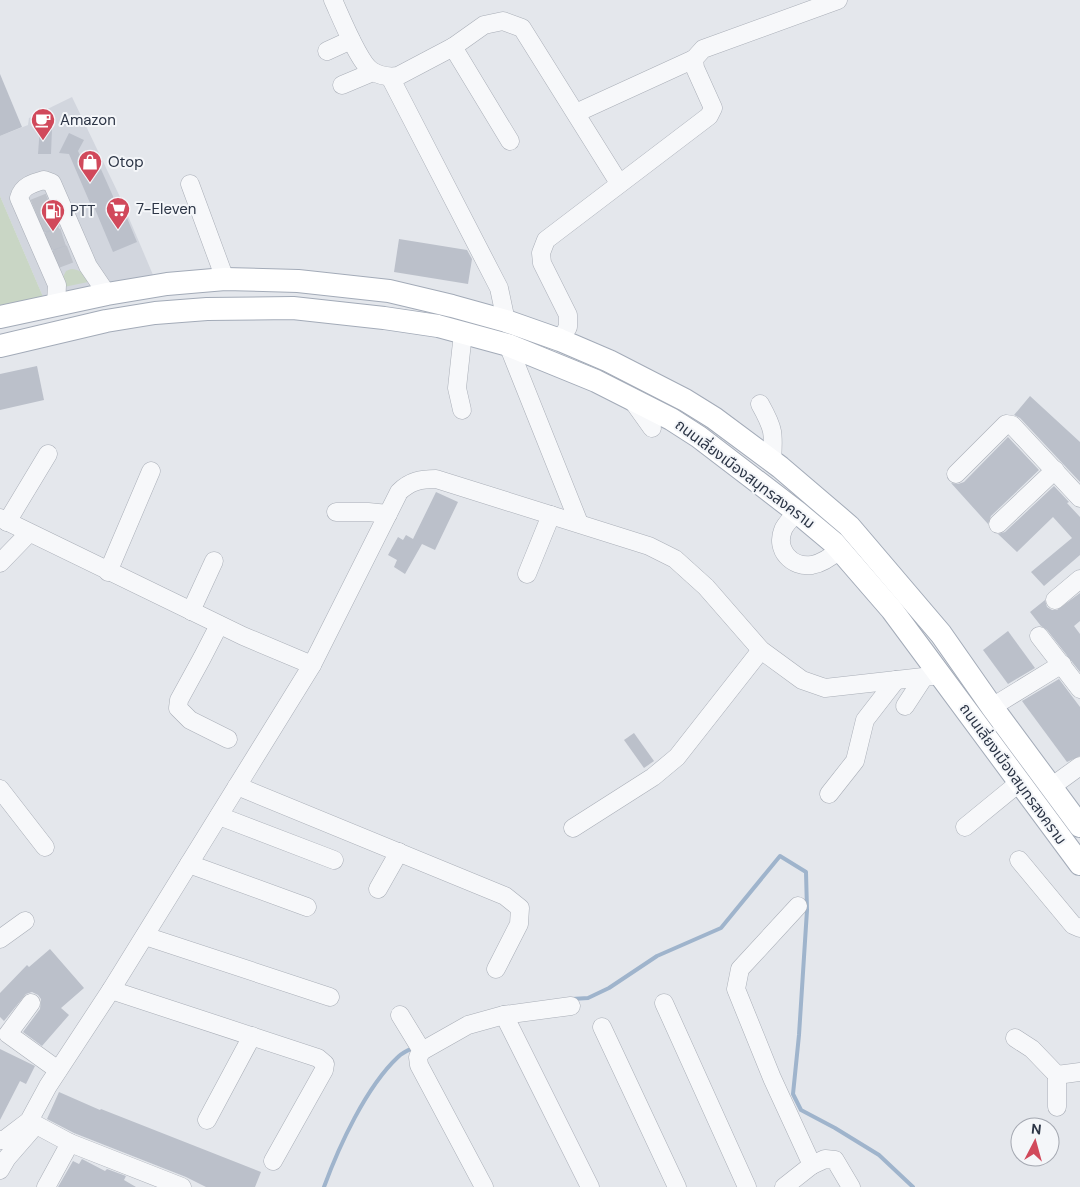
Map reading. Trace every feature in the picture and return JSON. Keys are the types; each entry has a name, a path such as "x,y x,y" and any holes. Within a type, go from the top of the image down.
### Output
{"main road":[{"name":"ถนนเลี่ยงเมืองสมุทรสงคราม","path":"0,317 107,294 167,284 226,279 298,281 389,291 506,321 560,340 609,361 685,400 714,418 772,461 849,526 941,634 1080,826"},
{"name":"ถนนเลี่ยงเมืองสมุทรสงคราม","path":"0,346 106,321 155,313 207,309 293,308 438,326 508,345 596,381 631,400 662,423 699,437 797,512 839,550 892,610 932,676 1020,782 1080,864"}],"street":[{"path":"332,0 351,40 368,68 373,72 390,77 398,76 454,47 484,25 503,21 522,28 619,183"},
{"path":"576,113 694,59 703,49 838,0"},
{"path":"327,51 351,40"},
{"path":"454,47 510,142"},
{"path":"560,340 568,327 568,315 542,263 541,253 546,240 709,116 712,108 695,68 694,59"},
{"path":"342,85 373,72"},
{"path":"390,77 499,288 506,321"},
{"path":"190,184 226,279"},
{"path":"56,305 57,285 63,257 56,239 45,213 63,257 88,266 107,294"},
{"path":"462,410 457,388 463,333"},
{"path":"508,345 579,523"},
{"path":"760,404 771,423 774,437 772,461"},
{"path":"956,474 1006,424 1012,425 1080,498"},
{"path":"48,454 3,520 218,625 312,665"},
{"path":"998,524 1055,470"},
{"path":"108,572 151,471"},
{"path":"0,1170 32,1123 58,1070 145,936 312,665 399,492 408,483 424,479 436,479 649,546 674,559 706,587 762,650 802,680 825,688 932,676"},
{"path":"336,512 388,514"},
{"path":"797,512 783,530 781,545 787,557 796,564 811,565 826,561 839,550"},
{"path":"527,574 551,515"},
{"path":"0,563 29,534"},
{"path":"191,611 214,561"},
{"path":"1056,600 1080,579"},
{"path":"218,625 179,700 178,708 190,720 228,739"},
{"path":"1039,636 1080,689"},
{"path":"573,828 677,758 762,650"},
{"path":"992,707 1062,664"},
{"path":"905,706 932,676"},
{"path":"829,794 855,761 865,720 896,680"},
{"path":"1051,787 1080,766"},
{"path":"965,827 1020,782"},
{"path":"237,786 505,896 520,908 519,924 496,969"},
{"path":"0,789 45,847"},
{"path":"219,816 334,860"},
{"path":"378,889 399,852"},
{"path":"1019,860 1073,925 1080,928"},
{"path":"189,864 307,907"},
{"path":"798,906 740,969 736,989 772,1078 812,1165"},
{"path":"0,939 24,921"},
{"path":"145,936 330,997"},
{"path":"111,990 318,1058 325,1064 324,1070 273,1161"},
{"path":"31,1003 8,1034 58,1070"},
{"path":"664,1003 748,1187"},
{"path":"420,1046 468,1025 504,1015 571,1006"},
{"path":"400,1014 420,1046 419,1065 484,1187"},
{"path":"504,1015 590,1187"},
{"path":"602,1027 677,1187"},
{"path":"207,1120 252,1036"},
{"path":"1015,1038 1032,1049 1057,1075 1057,1107"},
{"path":"1057,1075 1080,1072"},
{"path":"0,1140 4,1140 32,1123"},
{"path":"32,1123 143,1180 182,1187"},
{"path":"46,1187 70,1143"},
{"path":"784,1187 812,1165 825,1159 835,1160 850,1187"}],"shaded area":[{"path":"72,97 120,197 156,282 44,299 0,196 0,136 28,125 29,118"}],"green space":[{"path":"0,196 44,299 0,309"},
{"path":"71,269 81,272 88,282 64,287 63,277 66,271"}],"building":[{"path":"0,74 22,127 0,136"},
{"path":"40,127 52,128 51,154 38,154"},
{"path":"69,133 84,140 78,151 84,163 96,158 116,203 120,201 137,242 113,252 69,154 59,153"},
{"path":"46,197 72,261 60,266 32,202"},
{"path":"399,239 467,250 472,259 468,284 394,272"},
{"path":"37,366 44,400 0,410 0,374"},
{"path":"1030,396 1080,442 1080,482 1020,418 1014,415"},
{"path":"1008,437 1039,470 991,516 988,524 951,483 958,484 964,482"},
{"path":"1054,486 1080,517 1080,555 1044,586 1031,572 1072,538 1053,517 1017,552 998,534 1005,532"},
{"path":"436,492 458,502 435,550 422,544 405,574 394,567 397,560 388,555 398,537 403,540 406,535 413,539"},
{"path":"1080,593 1080,621 1074,626 1080,634 1080,672 1047,630 1041,626 1030,612 1045,600 1047,607 1057,610"},
{"path":"1008,631 1035,668 1008,684 983,650"},
{"path":"1059,679 1080,707 1080,756 1067,762 1022,701"},
{"path":"634,733 654,761 644,768 624,740"},
{"path":"50,949 84,988 61,1008 69,1015 42,1046 23,1032 40,1009 41,999 38,995 32,992 26,994 4,1021 0,1017 0,993 27,965 29,967"},
{"path":"0,1049 35,1066 26,1084 20,1081 0,1120"},
{"path":"59,1092 100,1110 261,1172 255,1187 206,1187 186,1177 74,1133 47,1119"},
{"path":"82,1159 105,1171 107,1169 126,1176 124,1180 136,1187 58,1187 73,1161 79,1164"}],"waterway":[{"path":"572,999 588,998 609,988 657,956 721,928 780,856 806,872 807,910 799,1035 793,1094 801,1110 879,1155 913,1187"},
{"path":"324,1187 337,1154 364,1101 375,1084 398,1057 415,1047"}],"tunnel":[{"path":"34,208 49,202"},
{"path":"40,224 56,218"},
{"path":"47,242 63,237"},
{"path":"54,260 70,254"}],"place":[{"name":"Amazon","path":"43,141"},
{"name":"Otop","path":"90,183"},
{"name":"7-Eleven","path":"118,230"},
{"name":"PTT","path":"53,232"}]}
